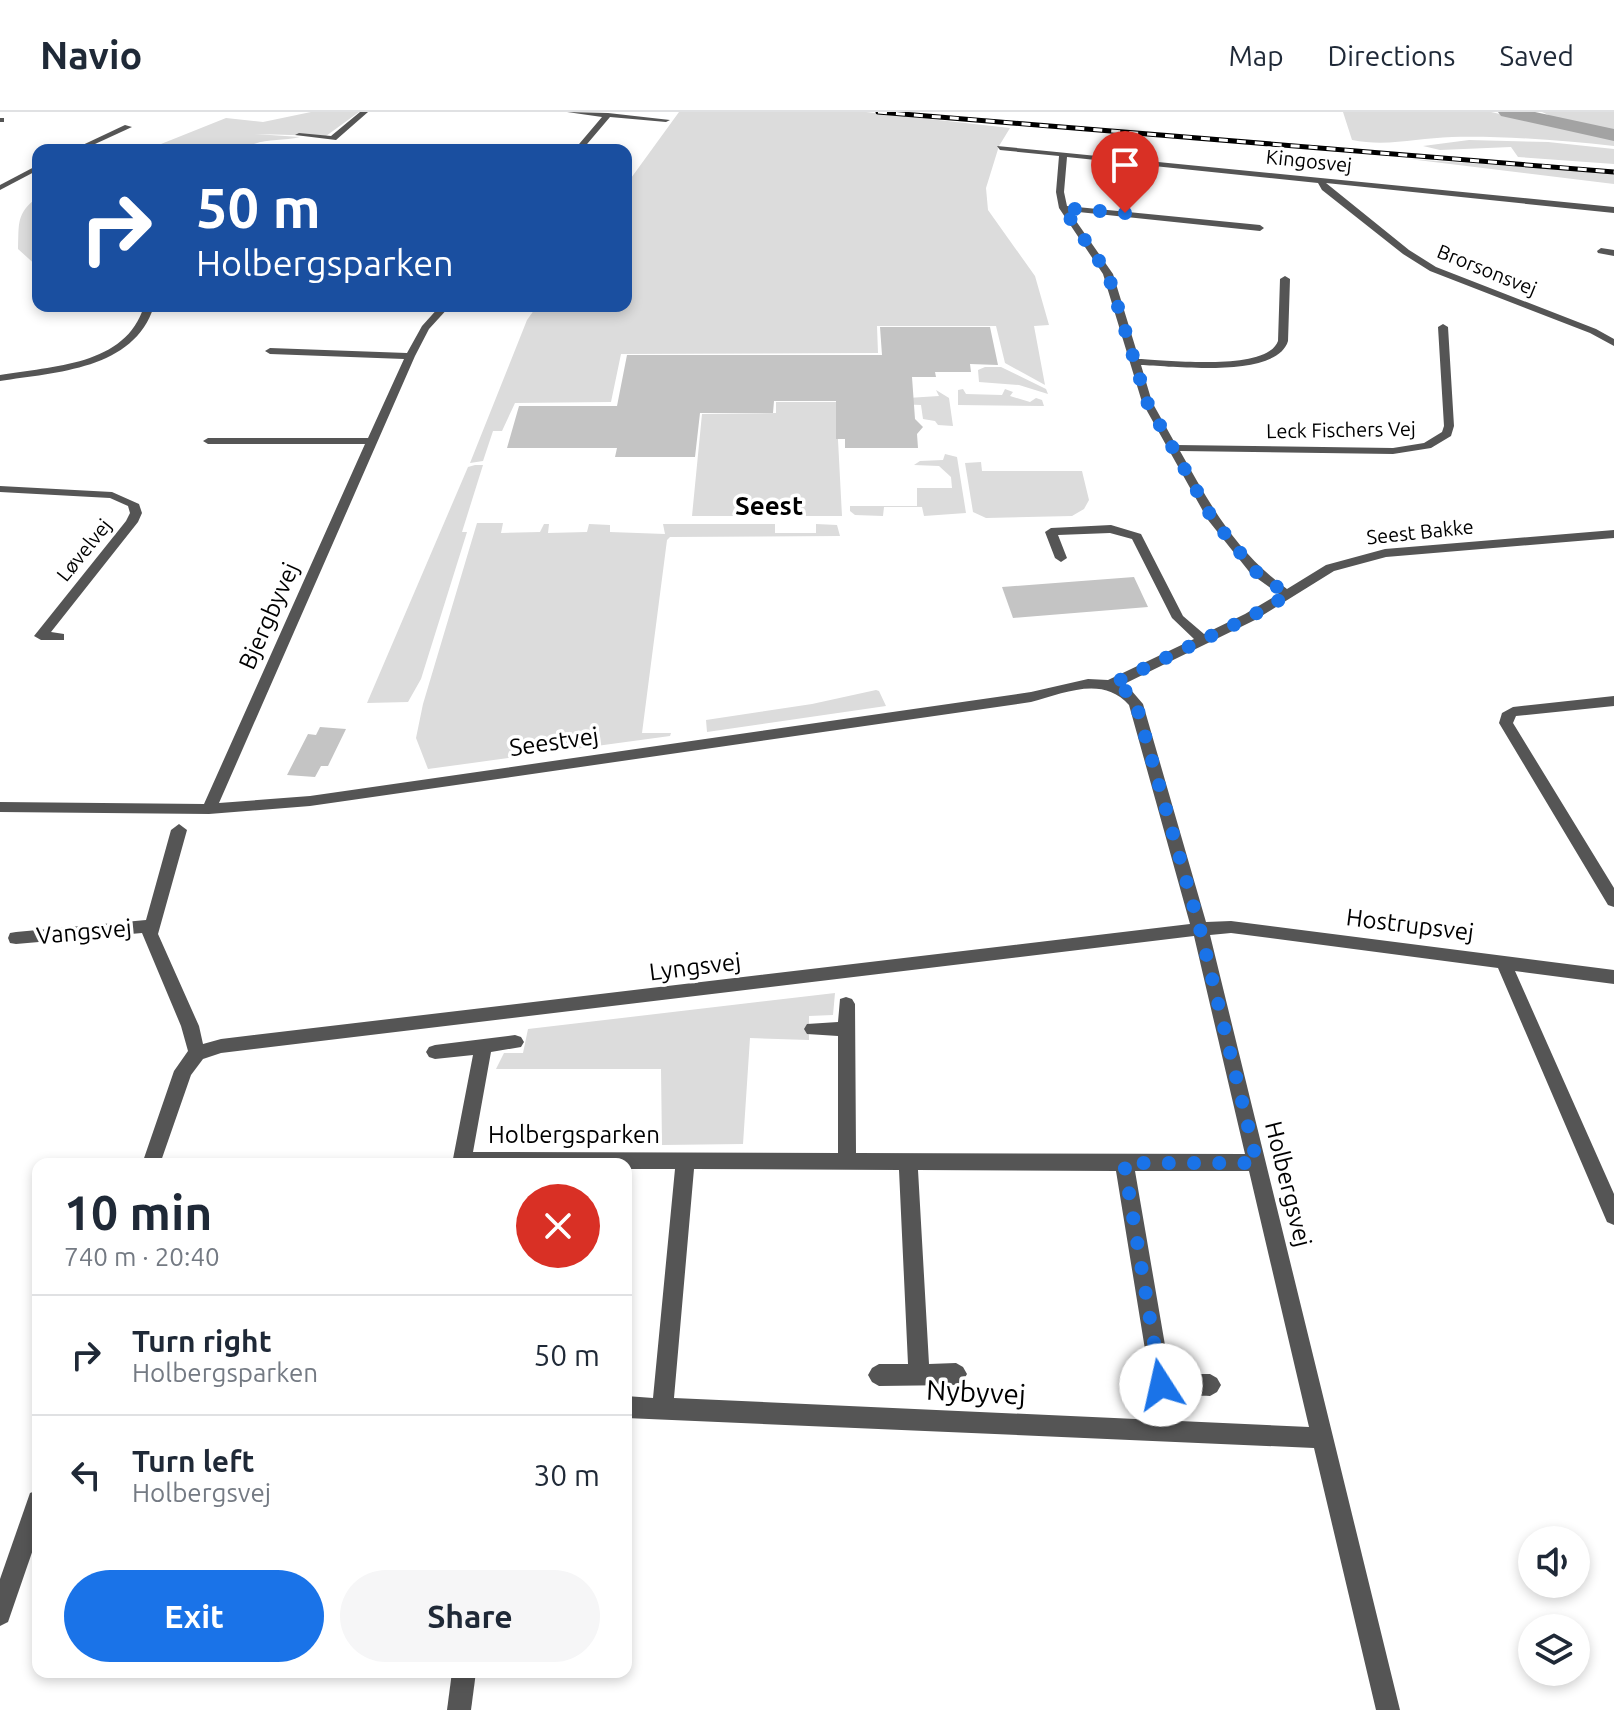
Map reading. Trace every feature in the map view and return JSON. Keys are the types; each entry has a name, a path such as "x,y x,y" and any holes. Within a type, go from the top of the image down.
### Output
{"street":[{"path":"299,135 333,138 364,112"},
{"path":"571,112 666,120"},
{"path":"583,144 608,115"},
{"path":"90,144 128,127"},
{"name":"Kingosvej","path":"1000,148 1614,210"},
{"path":"1063,155 1060,192 1063,208 1108,274 1147,402 1212,518 1255,571 1288,595"},
{"path":"0,188 32,170"},
{"name":"Brorsonsvej","path":"1321,181 1325,188 1406,252 1433,269 1593,331 1614,343"},
{"path":"1063,208 1260,228"},
{"path":"1601,251 1614,253"},
{"path":"1134,362 1242,364 1274,355 1282,346 1285,279"},
{"path":"0,378 65,366 107,353 135,335 146,312"},
{"name":"Bjergbyvej","path":"209,809 370,441 425,328 440,312"},
{"name":"Leck Fischers Vej","path":"1172,448 1393,451 1427,446 1447,434 1449,426 1443,327"},
{"path":"270,351 410,356"},
{"path":"208,441 370,441"},
{"name":"Løvelvej","path":"0,489 112,495 133,504 136,513 132,522 41,636 59,637"},
{"path":"1061,558 1051,532 1111,529 1137,537 1178,618 1203,640"},
{"name":"Seest Bakke","path":"1112,684 1250,617 1330,568 1385,553 1614,534"},
{"name":"Seestvej","path":"0,807 209,809 310,801 1031,697 1088,684 1112,684"},
{"name":"Holbergsvej","path":"1112,684 1124,689 1136,704 1200,929 1388,1710"},
{"path":"1614,701 1513,712 1507,716 1506,723 1614,901"},
{"name":"Vangsvej","path":"179,830 150,934 190,1026 197,1053"},
{"name":"Vangsvej","path":"16,938 152,926"},
{"name":"Hostrupsvej","path":"1200,929 1231,927 1614,977"},
{"name":"Lyngsvej","path":"197,1053 221,1046 1200,929"},
{"path":"1504,964 1614,1216"},
{"path":"846,1004 847,1162"},
{"path":"813,1029 846,1029"},
{"path":"435,1052 515,1042"},
{"name":"Holbergsparken","path":"462,1158 483,1046"},
{"path":"153,1158 183,1071 197,1053"},
{"name":"Holbergsparken","path":"632,1161 1257,1163"},
{"name":"Holbergsparken","path":"663,1408 685,1161"},
{"path":"908,1162 919,1375"},
{"path":"1124,1163 1161,1385"},
{"path":"879,1375 956,1374"},
{"path":"1131,1384 1210,1385"},
{"name":"Nybyvej","path":"632,1407 1322,1438"},
{"path":"0,1614 32,1519"},
{"path":"459,1710 463,1678"}],"shaded area":[{"path":"311,112 359,112 326,136 255,134 300,137 255,144 161,144 226,118 263,122"},
{"path":"679,112 866,112 1010,128 999,146 986,188 988,210 1035,276 1049,325 1034,326 1045,385 1005,363 996,326 877,326 878,353 621,354 611,402 515,403 502,431 493,431 483,461 470,463 533,312 632,312 632,177"},
{"path":"1343,112 1491,112 1614,139 1614,146 1492,137 1365,142 1352,140"},
{"path":"1542,112 1614,112 1614,130 1555,118"},
{"path":"1469,140 1548,142 1614,149 1614,164 1518,157 1511,147 1440,150 1423,146"},
{"path":"1409,159 1614,173 1614,184"},
{"path":"31,203 32,262 18,249 22,214"},
{"path":"1001,367 1046,389 1048,394 1019,385 979,382 978,370"},
{"path":"963,389 966,394 1002,395 1005,389 1013,392 1010,396 1030,402 1036,398 1042,400 1044,406 958,405 958,390"},
{"path":"936,390 949,398 953,426 938,425 935,421 923,419 921,405 869,403 939,396"},
{"path":"776,402 836,402 842,516 692,516 702,414 776,413"},
{"path":"945,454 957,457 966,513 924,516 922,507 884,507 883,516 855,515 850,511 850,506 917,506 917,488 952,488 951,477 939,466 914,465 920,461 943,460"},
{"path":"981,462 982,471 1082,471 1089,500 1084,509 1072,516 986,518 973,512 965,463"},
{"path":"483,465 462,532 467,532 421,679 408,702 367,703 468,467"},
{"path":"477,523 503,523 501,533 540,532 544,524 549,524 548,533 587,532 589,524 610,525 610,532 665,534 663,524 775,524 775,533 816,533 816,524 837,525 840,536 670,537 667,540 642,733 671,733 670,736 428,769 416,738 423,704"},
{"path":"876,690 886,706 707,732 706,720 812,704"},
{"path":"835,993 833,1015 809,1016 809,1040 750,1038 743,1144 662,1145 661,1069 496,1069 504,1053 523,1053 528,1029"}],"building":[{"path":"880,327 990,327 998,365 970,364 971,372 935,372 936,377 912,377 915,419 923,427 917,434 918,448 845,448 845,439 836,439 836,401 774,401 773,413 700,413 695,457 615,457 617,448 507,448 519,406 617,406 627,355 882,355"},
{"path":"1134,577 1148,607 1013,618 1002,587"},
{"path":"320,727 346,729 328,766 321,766 315,777 287,775 308,734 316,735"}],"waterway":[{"path":"1508,112 1614,135"}],"railway":[{"path":"878,112 1614,172"}],"district":[{"name":"Seest","path":"769,506"}],"route":[{"path":"1125,213 1063,208 1108,274 1147,402 1212,518 1255,571 1288,595 1250,617 1112,684 1124,689 1136,704 1200,929 1257,1163 1124,1163 1161,1385"}]}
